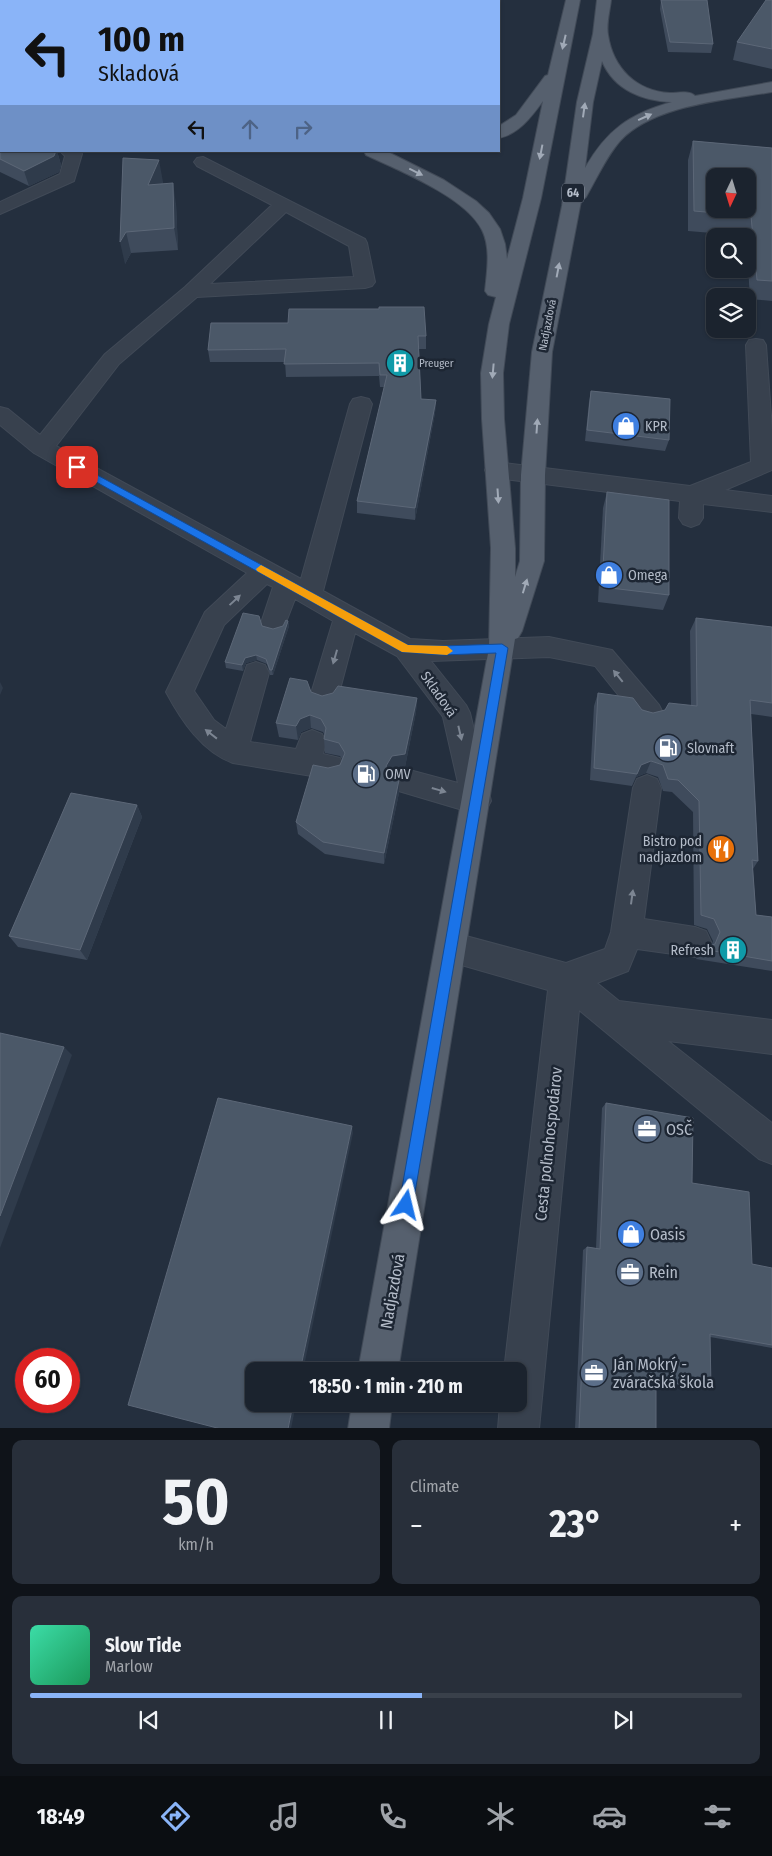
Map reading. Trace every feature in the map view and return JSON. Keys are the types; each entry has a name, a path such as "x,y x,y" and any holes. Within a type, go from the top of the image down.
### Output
{"main road":[{"name":"Nadjazdová","path":"380,1362 502,648 502,548 496,470 492,373 499,324 532,198 573,0"},
{"name":"Nadjazdová","path":"502,648 525,587 532,561 533,474 542,352 571,206 585,102 600,34 604,0"},
{"path":"600,34 613,69 625,83 638,91 656,96 684,98 737,94"},
{"path":"500,132 522,118 557,70"},
{"path":"571,206 606,149 616,136 630,125 647,116 672,108 772,86"},
{"path":"374,152 421,173 455,194 471,206 484,220 492,235 498,265 495,295 499,324"},
{"path":"368,1428 371,1412"}],"street":[{"path":"0,209 68,177 74,154 70,152"},
{"path":"192,291 365,282 358,243 203,162"},
{"path":"42,448 112,359 192,291 284,204"},
{"path":"692,494 763,466 756,345"},
{"path":"274,624 287,584 360,404"},
{"name":"Skladová","path":"0,414 42,448 406,649 456,713 476,801"},
{"path":"496,470 772,504"},
{"path":"691,518 692,494"},
{"path":"287,584 214,618 180,692 204,728 233,752 316,758"},
{"path":"324,698 347,616"},
{"name":"Skladová","path":"406,649 442,651 549,647 603,657 649,713"},
{"path":"233,752 256,673"},
{"path":"402,780 476,801"},
{"path":"566,979 617,960 626,932 647,788"},
{"path":"626,932 695,942"},
{"path":"451,947 566,979 772,1146"},
{"name":"Cesta poľnohospodárov","path":"518,1428 566,979"},
{"path":"614,1017 772,1038"}],"building":[{"path":"661,0 707,0 713,44 670,42"},
{"path":"766,0 772,0 772,49 737,42"},
{"path":"693,141 772,148 772,281 757,280 756,228 752,228 751,218 756,218 756,168 706,168 706,212 694,211"},
{"path":"0,152 56,152 54,156 24,171 0,159"},
{"path":"123,158 159,160 148,185 173,183 174,228 126,232 120,242"},
{"path":"379,307 424,307 426,336 418,336 421,399 436,400 415,508 357,501 387,375 380,375 379,363 284,364 286,349 208,350 211,323 288,323 289,309 379,309"},
{"name":"KPR","path":"591,391 670,399 669,440 587,430"},
{"path":"607,492 669,500 669,595 602,587"},
{"path":"243,613 259,616 262,626 273,629 283,626 286,620 288,621 272,670 270,670 266,659 256,655 245,658 242,665 225,662"},
{"path":"696,618 772,627 772,703 750,700 758,861 752,860 756,915 772,917 772,961 702,949 715,944 720,932 714,919 701,915 699,801 678,780 668,779 663,765 651,761 641,765 637,774 594,768 598,693 633,698 642,710 653,713 665,710 669,703 697,706"},
{"name":"OMV","path":"290,678 307,681 311,692 322,696 333,693 338,686 417,698 405,754 392,756 386,766 390,777 399,780 384,853 323,842 296,822 313,765 328,768 340,765 345,753 339,743 324,739 326,728 321,719 310,715 300,719 296,726 276,723"},
{"path":"71,793 137,805 80,950 9,936"},
{"path":"0,1033 64,1047 0,1216"},
{"path":"218,1098 352,1126 302,1362 245,1362 245,1412 291,1412 288,1428 217,1428 128,1405"},
{"path":"606,1103 693,1118 692,1183 749,1192 752,1264 772,1268 772,1345 710,1334 711,1389 656,1380 656,1428 579,1428 587,1247 600,1249"}],"slow traffic":[{"path":"261,569 406,649 447,651"}],"place":[{"name":"Preuger","path":"400,363"},
{"name":"KPR","path":"626,426"},
{"name":"Omega","path":"609,575"},
{"name":"Slovnaft","path":"668,748"},
{"name":"OMV","path":"366,774"},
{"name":"Bistro pod nadjazdom","path":"721,849"},
{"name":"Refresh","path":"733,950"},
{"name":"OSČ","path":"647,1129"},
{"name":"Oasis","path":"631,1234"},
{"name":"Rein","path":"630,1272"},
{"name":"Ján Mokrý - zváračská škola","path":"594,1373"}],"route":[{"path":"77,467 406,649 442,651 502,648 406,1205"}]}
